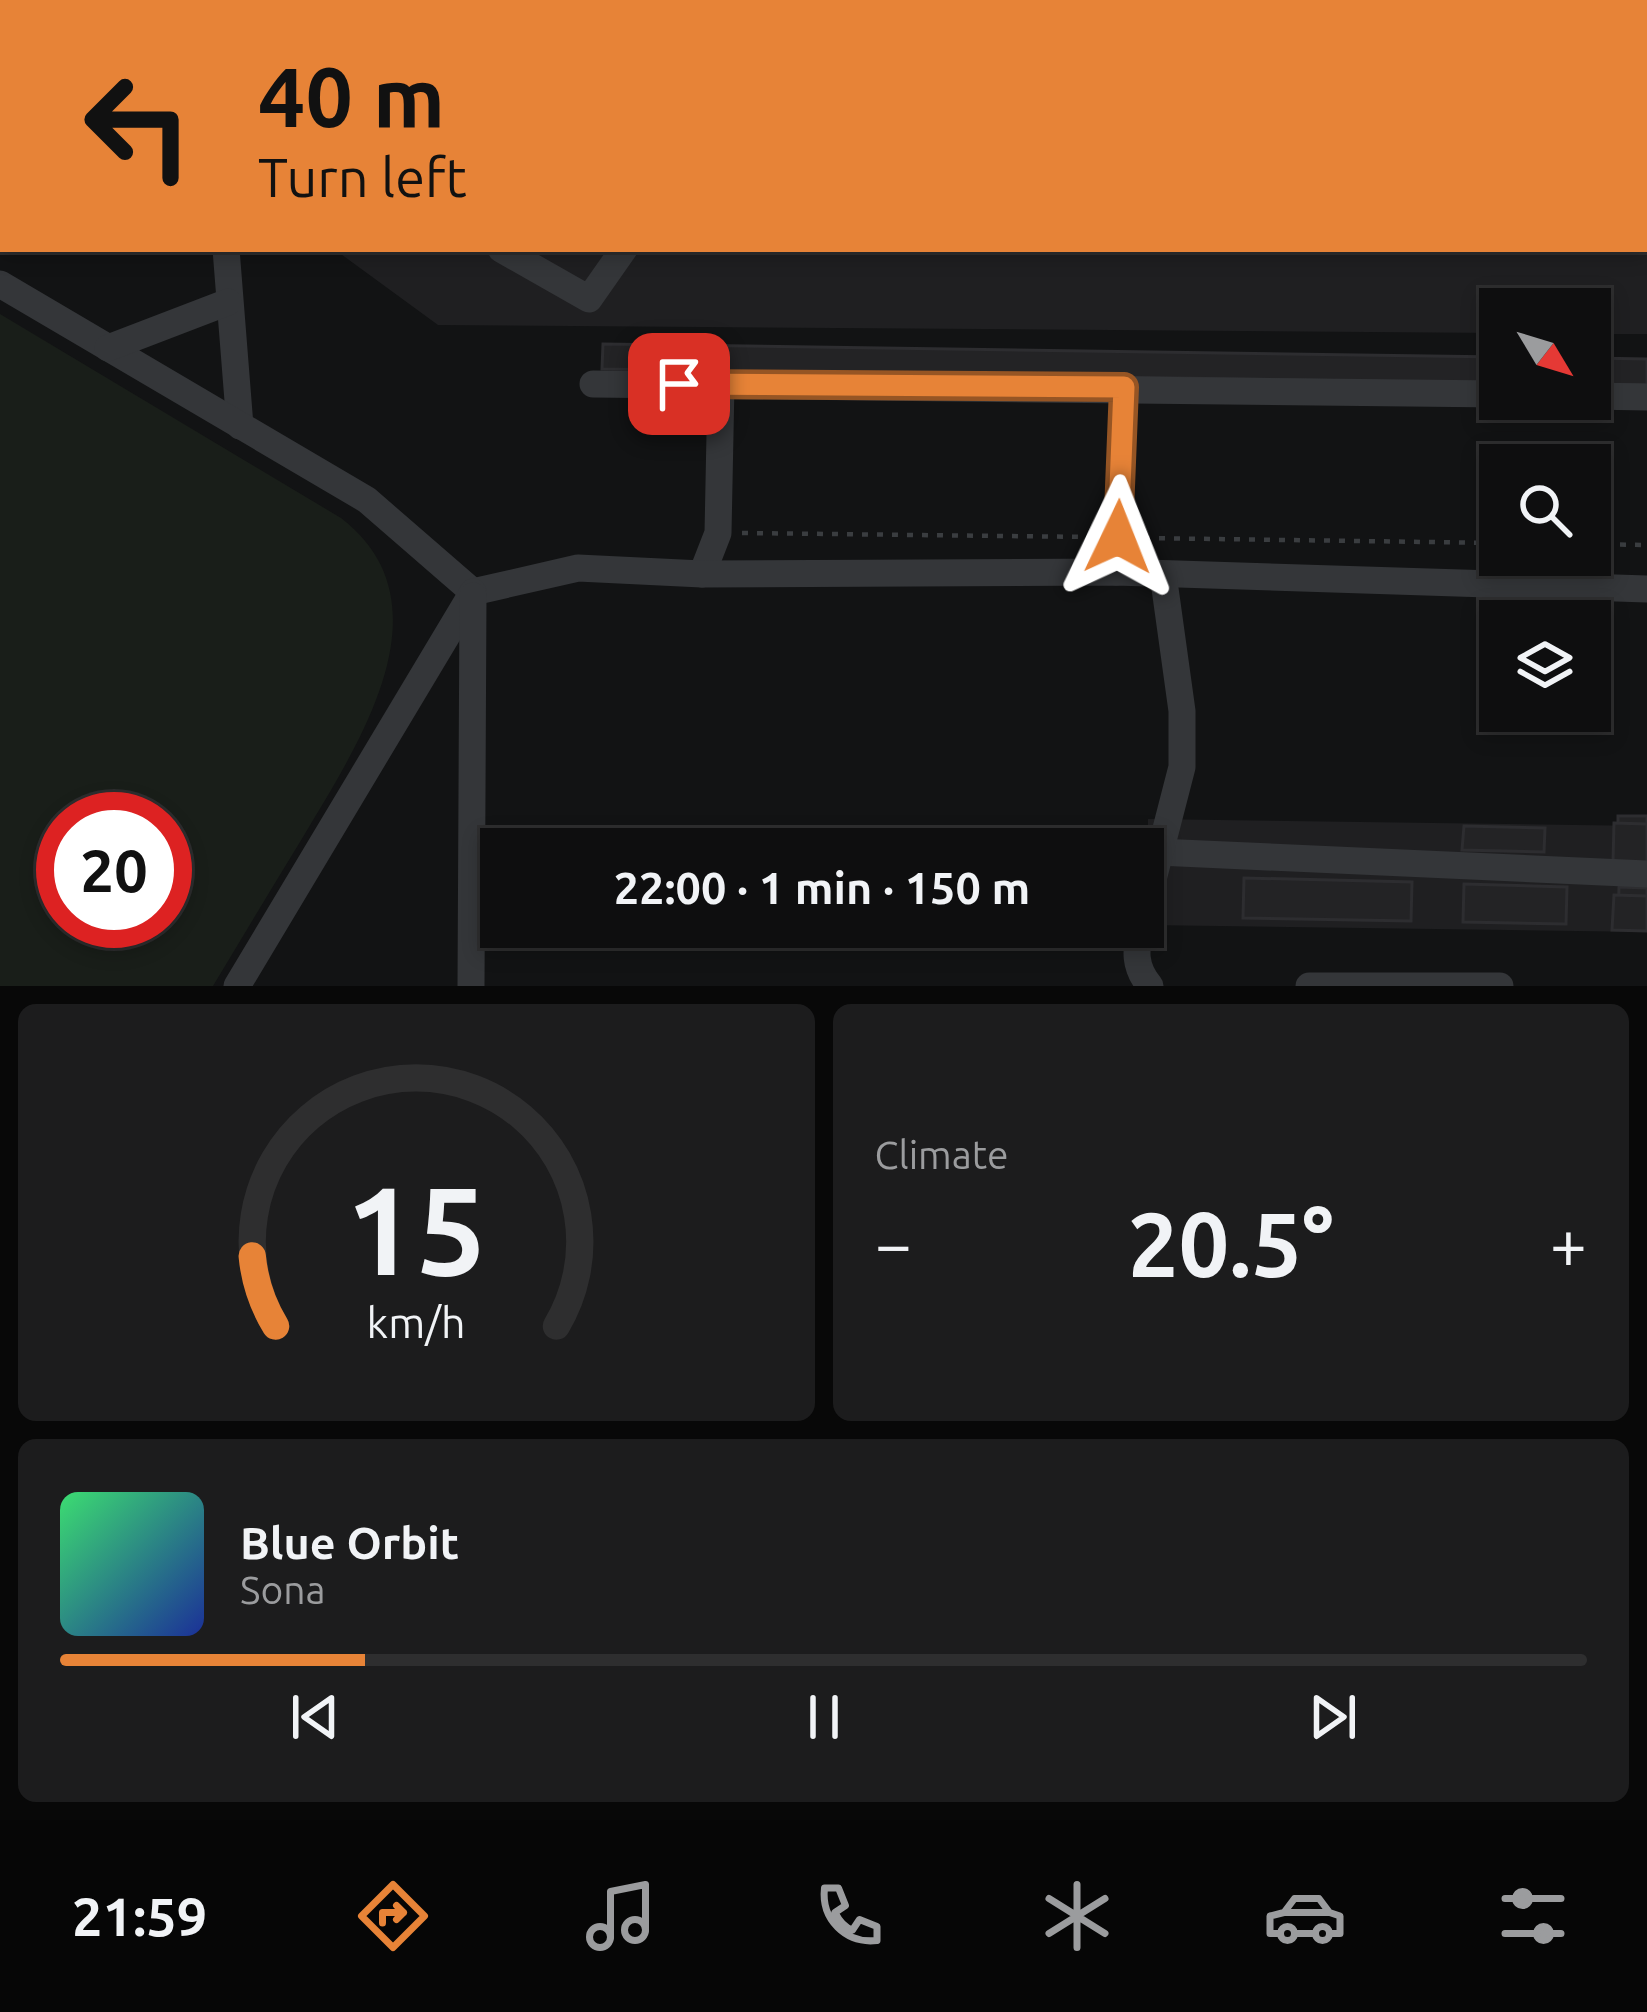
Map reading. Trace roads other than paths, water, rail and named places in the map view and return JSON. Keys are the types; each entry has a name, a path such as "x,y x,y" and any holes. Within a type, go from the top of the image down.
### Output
{"street":[{"path":"226,252 240,426"},
{"path":"506,252 589,299 622,252"},
{"path":"0,284 367,500 473,592 470,986"},
{"path":"108,348 228,302"},
{"path":"593,384 1479,394"},
{"path":"702,574 718,533 722,384"},
{"path":"1116,572 1124,387"},
{"path":"1611,396 1647,397"},
{"path":"237,986 473,592 578,568 702,574 1116,572 1647,589"},
{"path":"1163,574 1182,730 1182,767 1164,834"},
{"path":"1164,852 1647,874"},
{"path":"1136,948 1139,973 1150,986"},
{"path":"1309,986 1500,986"}]}
